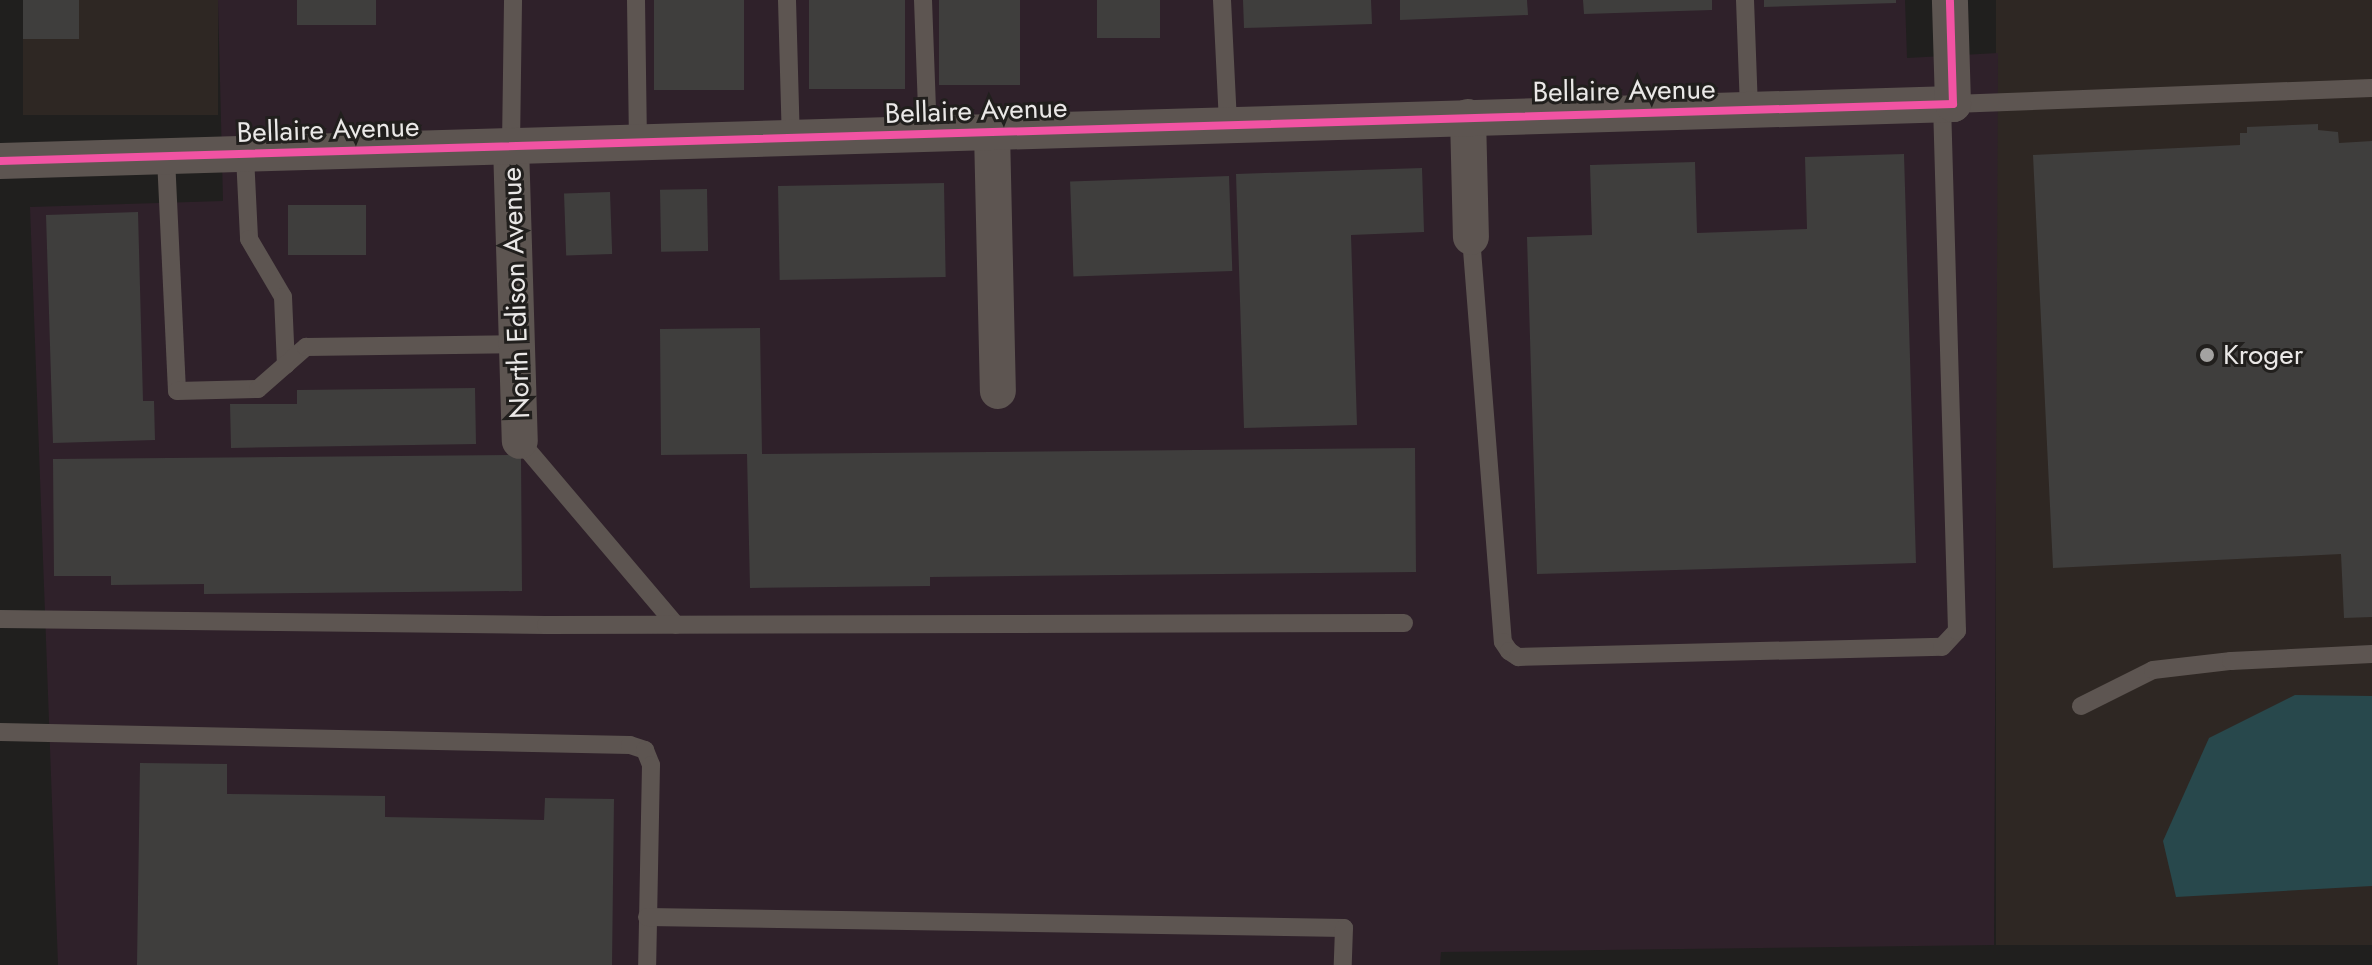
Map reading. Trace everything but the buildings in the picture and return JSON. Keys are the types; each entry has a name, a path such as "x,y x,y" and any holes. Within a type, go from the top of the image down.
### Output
{"street":[{"path":"1947,104 1950,0"},
{"name":"Bellaire Avenue","path":"0,161 1947,104"},
{"path":"1468,117 1471,237"},
{"path":"992,132 998,391"},
{"name":"North Edison Avenue","path":"511,145 520,441"}],"lane":[{"path":"511,145 513,0"},
{"path":"636,0 638,142"},
{"path":"787,0 791,139"},
{"path":"923,0 928,135"},
{"path":"1222,0 1228,124"},
{"path":"1745,0 1749,110"},
{"path":"1471,237 1503,642 1509,651 1518,657 1942,647 1957,631 1947,104 2372,88"},
{"path":"245,156 249,239 283,297 286,365"},
{"path":"166,158 177,391 258,389 306,347 517,344"},
{"path":"520,441 676,625"},
{"path":"0,619 676,625 1404,623"},
{"path":"2081,706 2153,670 2372,654"},
{"path":"0,732 630,745 645,750 651,765 647,965"},
{"path":"647,917 1344,928 1343,965"}],"shaded area":[{"path":"23,0 218,0 218,115 23,115"},
{"path":"218,0 1905,0 1907,58 1998,53 1994,945 1441,952 1440,965 58,965 30,207 223,201"},
{"path":"1996,0 2372,0 2372,945 1996,945"}],"water":[{"path":"2295,695 2372,696 2372,886 2176,897 2163,841 2209,738"}],"cycle path":[{"path":"0,161 1953,104 1950,0"}],"place":[{"name":"Kroger","path":"2207,355"}]}
